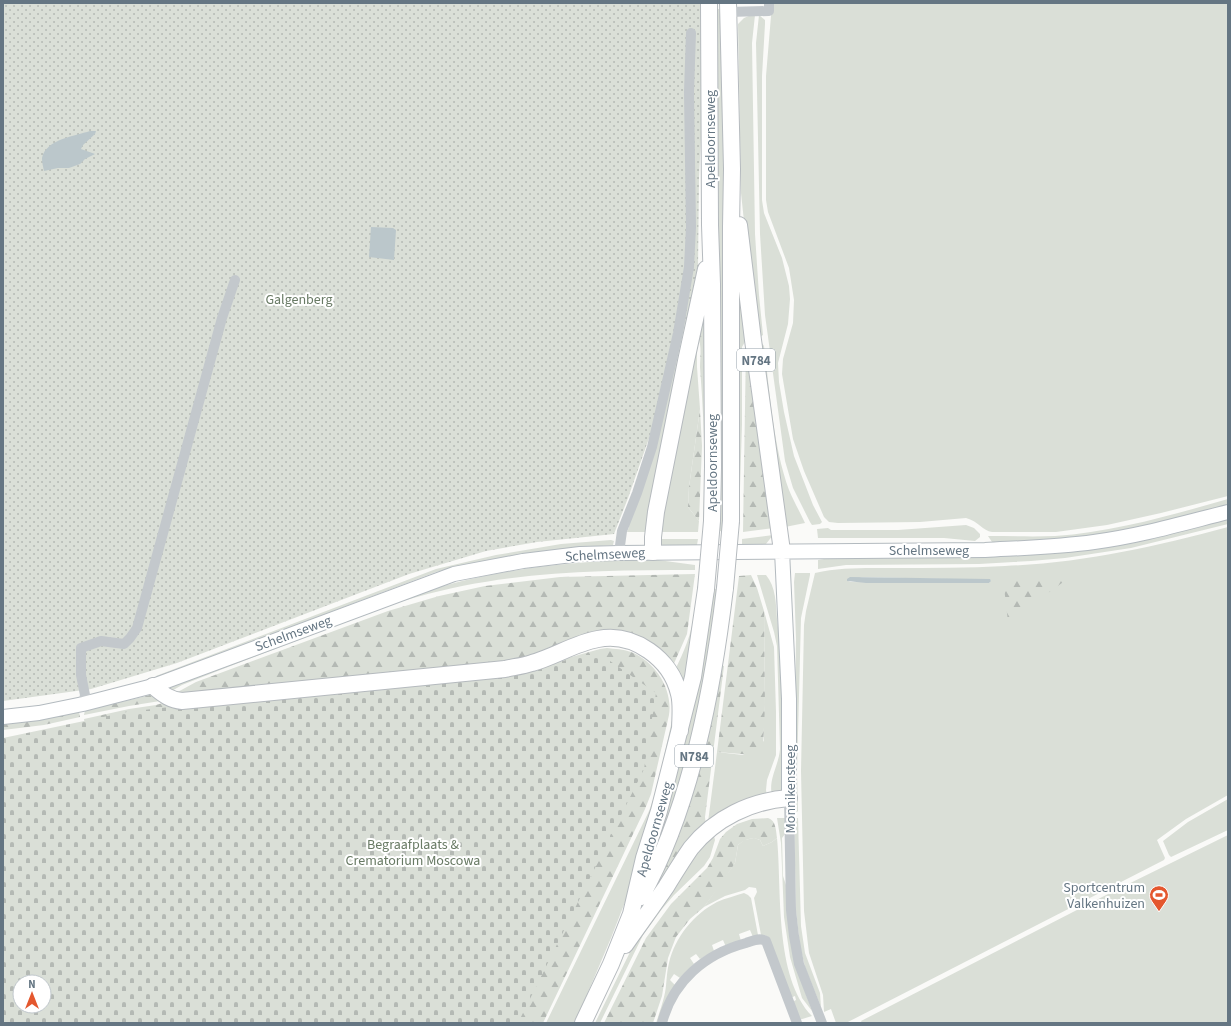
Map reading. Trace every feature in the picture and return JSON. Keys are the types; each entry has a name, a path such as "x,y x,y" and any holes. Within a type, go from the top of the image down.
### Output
{"main road":[{"name":"Apeldoornseweg","path":"583,1023 612,964 631,914 644,858 659,812 695,670 706,588 712,521 713,467 709,3"},
{"name":"Apeldoornseweg","path":"631,914 655,872 675,820 688,777 701,728 712,675 726,588 731,521 732,169 728,8"},
{"name":"N784","path":"732,169 753,340 782,551"},
{"name":"N784","path":"653,552 656,512 702,283 710,253"},
{"name":"Schelmseweg","path":"3,717 83,704 153,686 454,574 523,561 580,554 653,552 984,550 1045,547 1124,537 1228,512"},
{"name":"Monnikensteeg","path":"782,551 789,699 789,798"},
{"path":"153,686 168,697 174,700 182,701 505,668 532,663 594,640 618,638 633,642 646,649 657,657 671,674 680,697 680,730"},
{"name":"N784","path":"612,964 692,848 710,828 730,815 751,805 770,799 789,798"}],"street":[{"name":"Apeldoornseweg","path":"728,8 769,11 769,3"},
{"name":"Apeldoornseweg","path":"619,553 622,531 639,487 652,447 678,333 689,267 691,227 689,92 691,34"},
{"path":"83,704 86,695 81,675 81,648 101,641 124,644 137,628 222,318 235,280"},
{"name":"Monnikensteeg","path":"789,798 794,936 799,964 822,1023"},
{"path":"662,1023 674,993 694,968 716,955 742,944 761,939 766,941 797,1023"}],"green space":[{"name":"Galgenberg","path":"3,3 702,3 702,117 699,178 698,270 687,330 614,534 537,542 486,551 409,574 177,663 91,689 3,701"},
{"path":"1228,3 1228,496 1107,525 1056,532 992,532 966,518 920,522 838,523 829,522 824,517 804,471 793,439 782,374 783,359 793,323 794,300 789,268 768,212 766,200 766,76 772,4"},
{"path":"714,9 719,9 723,37 724,531 717,531"},
{"path":"755,15 752,43 755,234 763,335 760,337 741,193 738,24 744,18"},
{"path":"759,15 765,20 762,76 762,200 764,213 782,258 789,286 790,299 788,324 778,363 779,382 794,456 813,505 822,522 820,524 812,525 793,488 785,461 765,315 760,234 756,43"},
{"path":"736,225 746,340 742,347 742,424 739,521"},
{"path":"705,284 707,521 703,521 703,406 698,337"},
{"path":"687,338 645,532 627,532 629,527 627,526 679,340"},
{"path":"761,342 764,346 779,456 789,490 805,523 785,527"},
{"path":"697,343 700,409 689,487 688,507 699,521 698,532 660,532"},
{"path":"746,346 774,528 743,532"},
{"path":"700,409 702,446 699,521 688,507 689,487"},
{"path":"1228,499 1228,506 1162,523 1082,538 992,542 988,536 1055,536 1099,531 1164,517"},
{"path":"1228,517 1228,524 1131,548 1065,558 979,564 846,565 818,569 818,560 824,559 979,557 1065,551"},
{"path":"966,525 974,528 980,534 980,537 975,541 944,538 818,538 817,529 898,530"},
{"path":"1228,527 1228,795 1186,819 1157,840 1165,858 1164,860 846,1023 836,1023 831,1009 824,1012 823,995 809,953 804,911 801,771 804,625 815,573 854,568 935,568 1034,564 1090,558 1118,553","holes":["862,577 991,580 989,583 848,582"]},
{"path":"773,535 766,544 742,545 742,539"},
{"path":"660,539 698,539 697,545 662,545"},
{"path":"614,541 613,545 502,557 436,572 156,678 156,676 436,569 496,555 561,544"},
{"path":"631,559 658,560 695,565 695,570 555,574 520,577 451,588 379,609 199,678 170,692 169,689 171,686 416,594 440,587 488,575 527,569"},
{"path":"795,573 810,573 810,575 801,618 797,772 798,811 795,814 796,639 794,582"},
{"path":"695,574 687,634 672,668 634,638 530,660 174,694 196,682 388,611 439,596 485,586 560,577"},
{"path":"751,575 757,588 764,611 765,705 763,748 759,753 753,755 717,752 739,576"},
{"path":"757,575 766,575 774,590 781,661 782,789 780,792 772,796 771,784 780,749 777,646"},
{"path":"1003,578 1066,580 1008,622"},
{"path":"712,589 720,589 714,633 687,760 660,844 658,843 687,733 696,690"},
{"path":"695,611 684,693 674,672 692,628"},
{"path":"764,611 774,647 776,712 776,755 767,780 767,797 708,822 717,752 743,755 764,741"},
{"path":"607,648 631,652 648,663 655,670 661,678 668,696 670,706 669,715 651,794 645,809 543,1023 516,1023 86,734 84,719 166,702 564,659"},
{"name":"Begraafplaats & Crematorium Moscowa","path":"597,652 656,693 644,769 518,1023 3,1023 3,738 127,712 238,699 532,669"},
{"path":"720,665 724,666 705,817 706,827 645,908"},
{"path":"153,694 160,701 84,715 85,710"},
{"path":"677,709 634,879 611,938 575,1023 546,1023 649,811 656,792 673,716"},
{"path":"79,712 80,717 44,725 3,730 3,721"},
{"path":"1228,799 1228,830 1171,857 1169,855 1163,841 1188,822"},
{"path":"768,818 774,823 777,838 763,846 760,840 754,839 743,841 738,845 735,863 722,883 704,907 690,919 676,937 668,958 662,996 653,1023 604,1023 646,938 671,904 707,868 713,858 720,839 726,832 737,824 752,819"},
{"path":"777,818 785,818 785,834 782,838 783,876 786,885 803,986 812,1011 802,998 790,957 784,917 781,843"},
{"path":"794,818 798,818 801,926 805,953 820,993 821,1007 805,967 800,946 796,911"},
{"name":"Sportcentrum Valkenhuizen","path":"1228,835 1228,1023 862,1023 861,1021 1110,893"},
{"path":"714,836 715,840 710,857 704,866 674,895 643,935 600,1023 595,1023 633,946 691,856"},
{"path":"754,838 760,840 763,846 777,838 780,907 786,956 791,979 800,999 812,1016 799,1020 792,1002 796,1000 795,996 790,998 768,937 761,935 754,898 757,892 756,888 749,887 745,890 725,896 704,907 735,863 738,845 744,840"},
{"path":"744,893 751,898 758,935 753,937 750,930 739,934 741,941 726,947 723,940 712,945 714,951 700,959 696,954 690,958 694,964 680,978 674,974 670,980 675,985 659,1023 656,1023 665,993 669,963 681,935 693,920 709,907 717,902"}],"shaded area":[{"path":"90,131 96,131 81,149 95,154 85,159 80,164 69,168 58,168 44,171 42,158 49,146 62,139"},
{"path":"371,227 393,228 396,230 394,260 369,257"},
{"path":"850,577 990,579 991,581 989,583 866,583 847,581"}],"place":[{"name":"Sportcentrum Valkenhuizen","path":"1159,912"}]}
